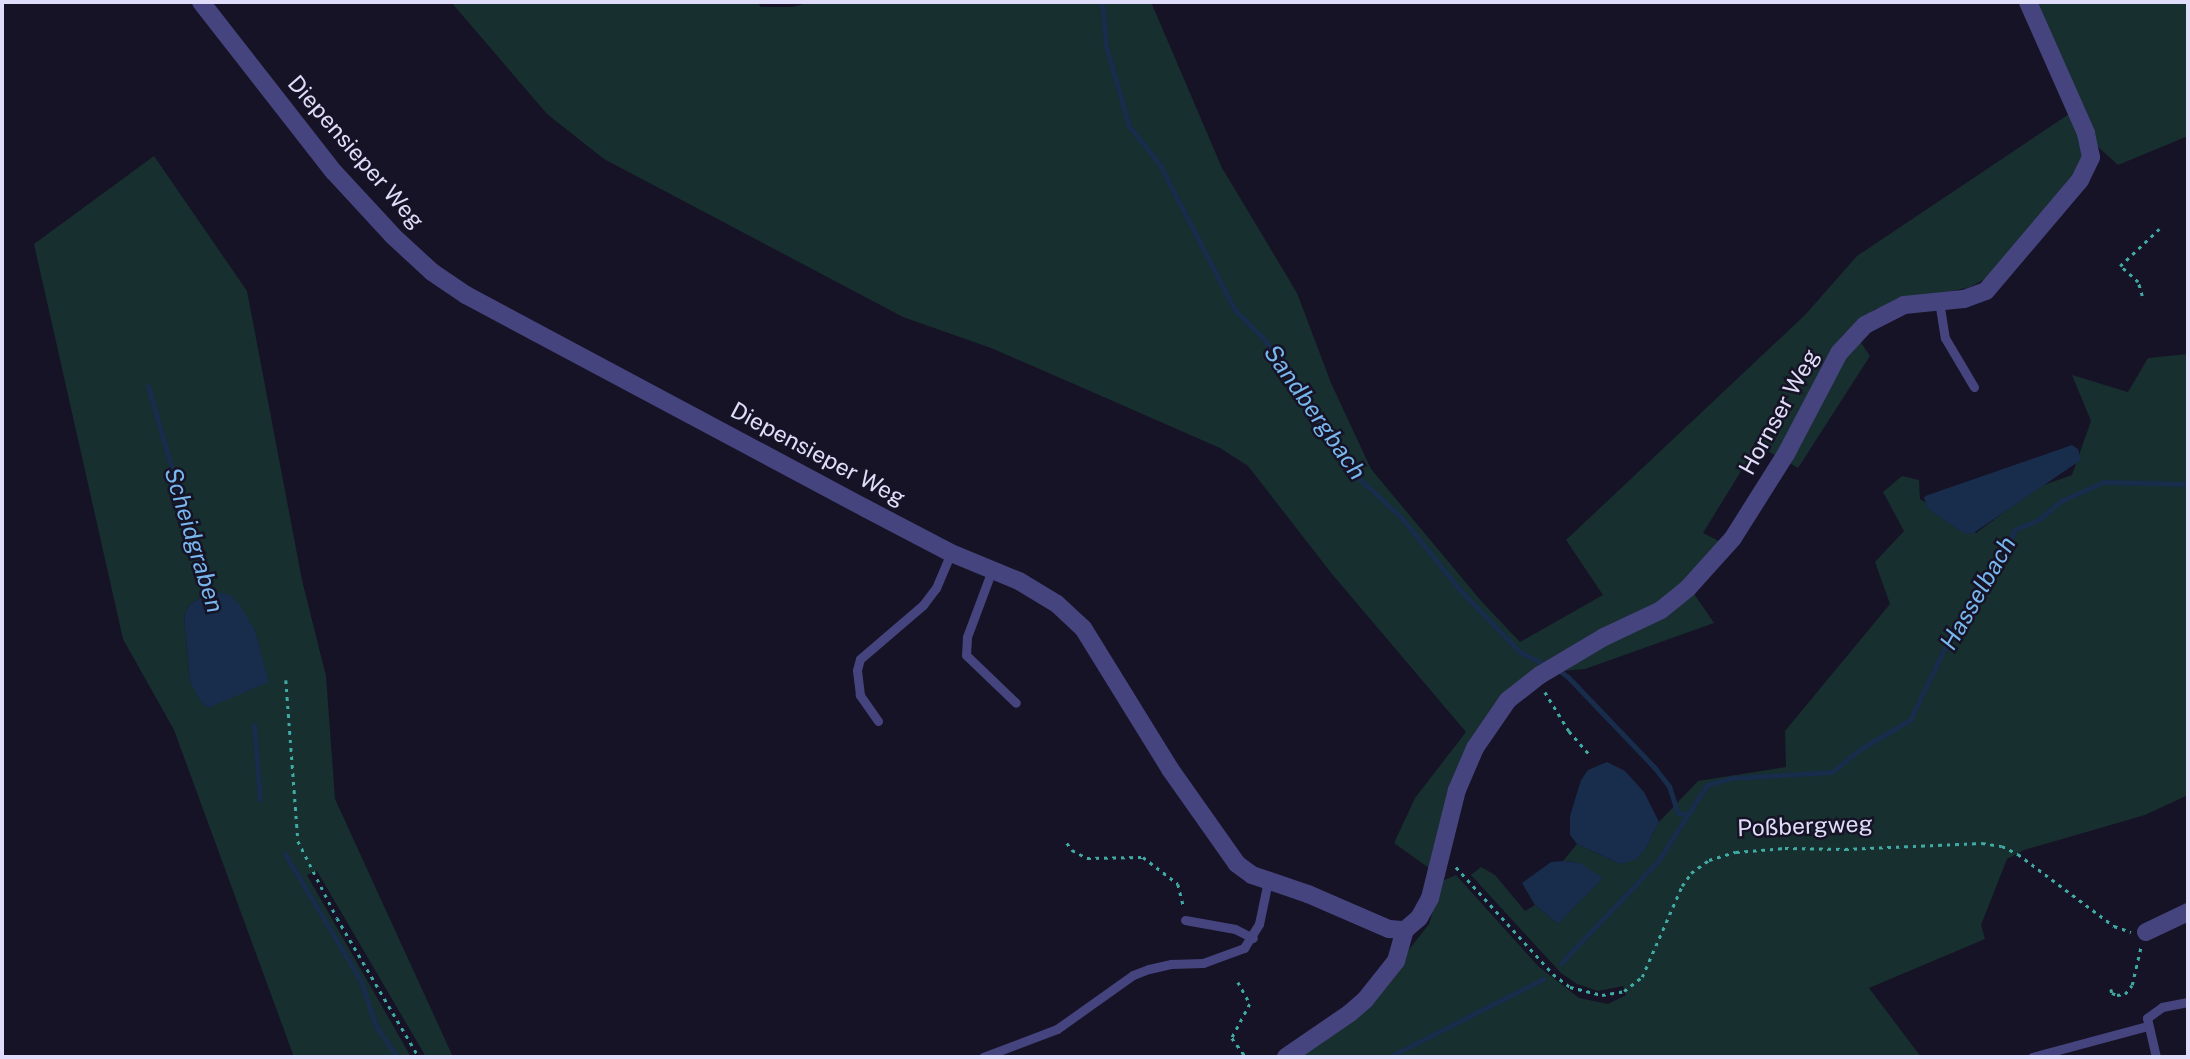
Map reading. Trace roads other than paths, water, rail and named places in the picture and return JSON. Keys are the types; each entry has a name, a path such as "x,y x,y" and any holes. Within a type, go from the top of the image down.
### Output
{"street":[{"name":"Diepensieper Weg","path":"201,2 334,172 393,236 432,272 466,295 951,553 1049,598 1083,628 1228,855 1243,870 1308,894 1389,929 1405,930"},
{"name":"Hornser Weg","path":"1405,930 1427,906 1442,857 1453,803 1475,748 1508,700 1561,662 1604,637 1661,610 1707,570 1732,538 1786,454 1839,353 1865,325 1905,305 1975,296 1995,283 2080,180 2091,158 2078,112 2028,2"},
{"path":"2147,932 2188,912"},
{"path":"1286,1057 1366,1000 1396,961 1405,930"}],"lane":[{"path":"1939,301 1945,338 1974,387"},
{"path":"878,721 860,695 857,670 860,659 903,619 923,605 936,588 951,553"},
{"path":"992,570 967,637 966,655 1016,704"},
{"path":"983,1057 1057,1029 1133,975 1171,964 1203,963 1244,948 1253,938 1259,924 1268,881"},
{"path":"1185,920 1235,929 1253,938"},
{"path":"2156,1057 2147,1018 2152,1012 2188,1002"},
{"path":"2032,1057 2106,1040 2148,1026"}],"water":[{"path":"2072,445 2078,449 2081,460 1972,534 1963,533 1927,508 1924,497 1928,495"},
{"path":"214,591 232,596 255,630 269,682 208,708 201,702 190,682 184,616 190,604"},
{"path":"1607,762 1625,771 1644,792 1659,822 1645,850 1635,860 1620,864 1577,844 1570,835 1570,816 1581,780 1588,770"},
{"path":"1551,862 1580,863 1603,878 1558,924 1535,905 1522,883"}],"waterway":[{"name":"Sandbergbach","path":"1102,2 1106,46 1129,126 1160,165 1235,310 1265,340 1354,474 1401,517 1461,591 1520,652 1548,666"},
{"name":"Scheidgraben","path":"148,386 209,598"},
{"name":"Hasselbach","path":"1561,963 1658,861 1707,785 1732,778 1832,772 1862,748 1910,720 1950,637 1975,607 1978,583 2000,565 2014,530 2040,519 2061,501 2103,482 2188,484"},
{"name":"Sandbergbach","path":"1557,669 1568,677 1654,767 1669,786 1678,813 1685,814"},
{"name":"Scheidgraben","path":"254,725 260,800"},
{"name":"Scheidgraben","path":"285,854 361,981 376,1026 397,1057"},
{"name":"Hasselbach","path":"1389,1057 1543,979"},
{"name":"Hasselbach","path":"1365,1057 1372,1057"}]}
